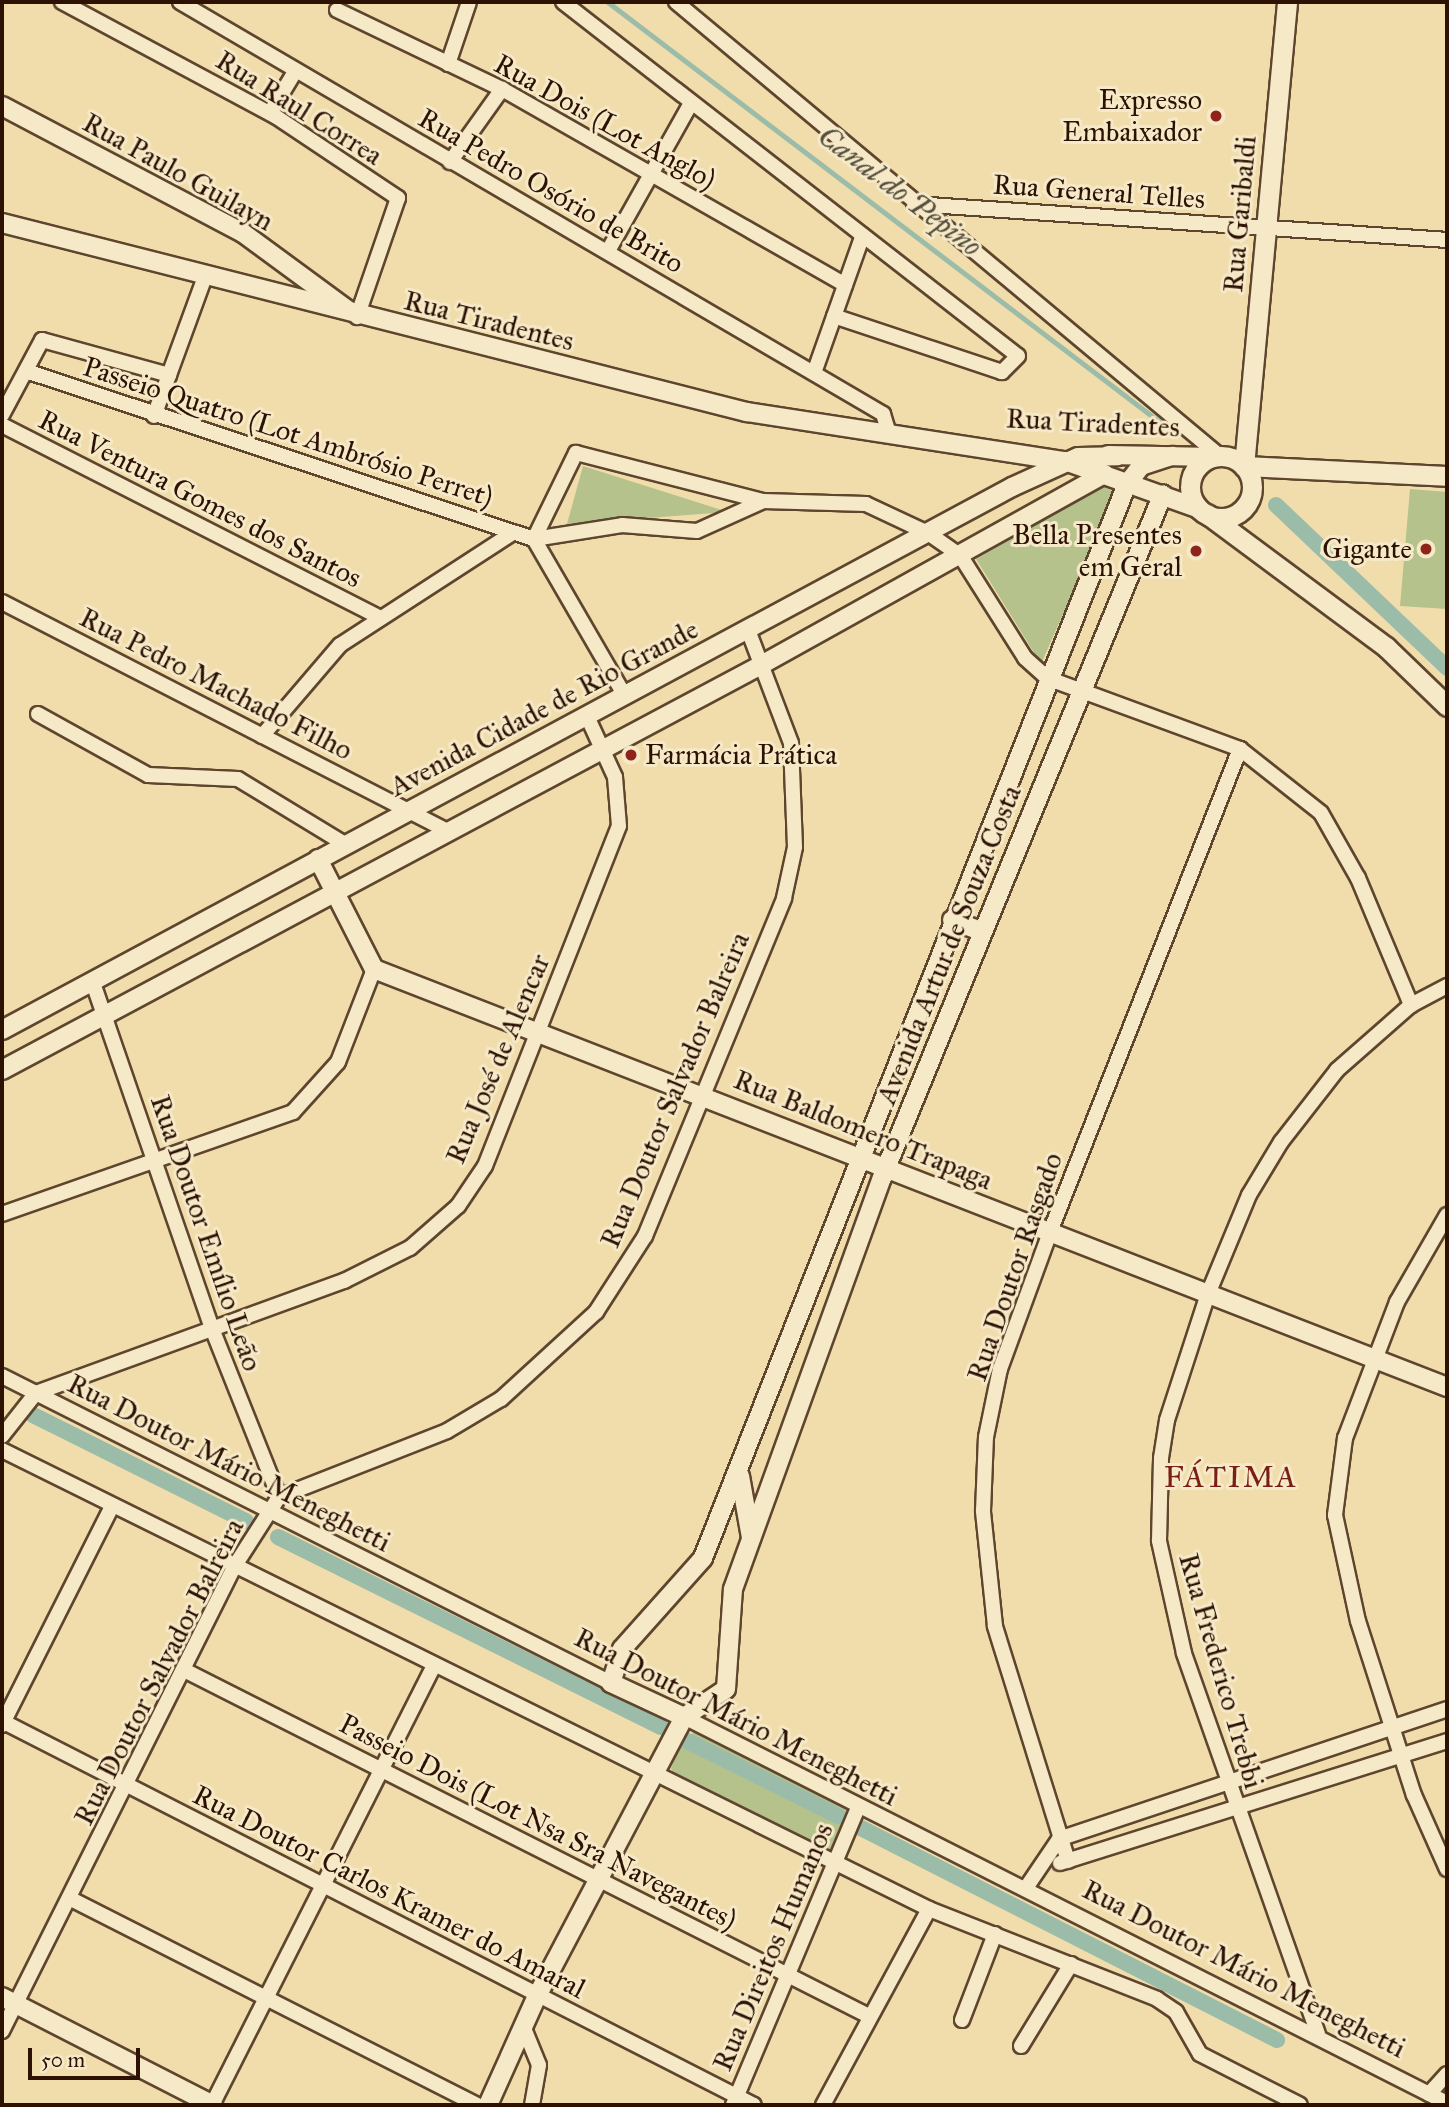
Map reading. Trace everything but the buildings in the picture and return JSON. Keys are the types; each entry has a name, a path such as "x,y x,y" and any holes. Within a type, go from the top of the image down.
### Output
{"main road":[{"name":"Rua Garibaldi","path":"1228,459 1248,432 1287,2"},
{"name":"Rua Tiradentes","path":"1228,459 1447,476"},
{"path":"1203,511 1232,515 1246,505 1252,489 1228,459 1193,474 1191,493 1203,511 1386,647 1447,706"}],"street":[{"name":"Rua Raul Correa","path":"62,2 270,113 398,198 357,317"},
{"name":"Rua Pedro Osório de Brito","path":"180,2 883,414 888,430"},
{"path":"448,64 469,2"},
{"path":"563,2 1018,356 1002,372 834,316"},
{"path":"676,2 914,204 1228,459"},
{"name":"Rua Dois (Lot Anglo)","path":"338,10 502,89 845,285"},
{"path":"270,113 296,70"},
{"path":"450,162 502,89"},
{"path":"608,251 691,103"},
{"name":"Rua Paulo Guilayn","path":"2,106 243,233 357,317"},
{"name":"Rua General Telles","path":"914,204 1447,240"},
{"name":"Rua Tiradentes","path":"2,223 204,279 747,412 888,430 1065,461 1163,494 1203,511"},
{"path":"814,373 863,235"},
{"path":"153,416 204,279"},
{"path":"2,415 43,340 169,375"},
{"name":"Passeio Quatro (Lot Ambrósio Perret)","path":"26,371 153,416 534,539"},
{"name":"Rua Ventura Gomes dos Santos","path":"2,425 377,617"},
{"name":"Rua Tiradentes","path":"968,443 1117,456 1228,459"},
{"path":"1011,450 1022,462 1012,487"},
{"path":"534,539 576,453 763,501 858,502 928,533 960,555 1026,658 1046,678 1240,750 1321,813 1358,878 1411,1005"},
{"name":"Avenida Cidade de Rio Grande","path":"2,1030 1012,487 1065,461 1117,456"},
{"name":"Avenida Artur de Souza Costa","path":"611,1683 636,1627 703,1558 740,1476 858,1158 1046,678 1127,484 1141,466 1172,456"},
{"path":"2,1070 445,830 761,665 1104,474"},
{"name":"Avenida Artur de Souza Costa","path":"684,1717 726,1689 733,1589 886,1168 1163,494"},
{"path":"534,539 622,525 697,531 763,501"},
{"path":"262,736 307,678 377,617 514,532"},
{"path":"534,539 624,694"},
{"name":"Rua Pedro Machado Filho","path":"2,602 410,809 445,830"},
{"name":"Rua Doutor Salvador Balreira","path":"2,2031 9,2000 71,1899 186,1671 234,1567 279,1497 447,1430 551,1360 596,1312 645,1236 784,898 795,847 791,743 748,630"},
{"path":"38,714 148,775 238,779 345,844"},
{"name":"Rua José de Alencar","path":"36,1393 211,1326 344,1281 410,1248 458,1206 485,1166 619,826 621,797 603,747 587,716"},
{"name":"Rua Doutor Rasgado","path":"1068,1861 995,1626 983,1510 986,1437 1000,1370 1050,1231 1240,750"},
{"path":"2,1214 293,1112 312,1096 338,1062 374,969 336,889 318,859"},
{"path":"952,920 983,932"},
{"name":"Rua Baldomero Trapaga","path":"374,969 705,1095 858,1158 1376,1357 1447,1387"},
{"name":"Rua Doutor Emílio Leão","path":"93,983 211,1326 279,1497"},
{"name":"Rua Frederico Trebbi","path":"1318,2034 1235,1811 1168,1590 1156,1504 1167,1420 1208,1294 1249,1195 1281,1142 1337,1070 1411,1005 1447,986"},
{"path":"1447,1215 1419,1259 1376,1357 1337,1463 1335,1515 1343,1569 1393,1729 1447,1870"},
{"name":"Rua Doutor Mário Meneghetti","path":"2,1376 267,1514 684,1717 858,1808 1026,1888 1318,2034 1447,2103"},
{"path":"2,1436 36,1393"},
{"path":"2,1450 433,1667 929,1909 1157,1999 1176,2012 1200,2054 1300,2105"},
{"name":"Avenida Artur de Souza Costa","path":"740,1476 751,1539"},
{"path":"2,1723 112,1506"},
{"path":"9,2000 213,2105 433,1667"},
{"name":"Passeio Dois (Lot Nsa Sra Navegantes)","path":"186,1671 869,2016"},
{"path":"1026,1888 1059,1839 1228,1785 1447,1709"},
{"path":"488,2105 537,1996 602,1881 684,1717"},
{"name":"Rua Doutor Carlos Kramer do Amaral","path":"2,1723 537,1996 735,2101 754,2105"},
{"path":"1041,1868 1235,1811 1447,1741"},
{"name":"Rua Direitos Humanos","path":"735,2101 858,1808"},
{"path":"71,1899 477,2105"},
{"path":"823,2105 929,1909"},
{"path":"962,2021 995,1934"},
{"path":"1021,2046 1071,1964"},
{"path":"523,2026 539,2065 532,2105"},
{"path":"1429,2094 1447,2074"}],"green space":[{"path":"583,466 728,512 567,524"},
{"path":"1101,484 1116,494 1041,664 976,559"},
{"name":"Gigante","path":"1410,489 1447,492 1447,609 1400,606"},
{"path":"695,1732 845,1808 848,1816 832,1850 674,1776 671,1768 684,1737"}],"waterway":[{"name":"Canal do Pepino","path":"608,2 1160,422"},
{"name":"Canal do Pepino","path":"1276,505 1447,668"},
{"path":"33,1415 246,1521"},
{"path":"278,1537 660,1727"},
{"path":"687,1741 838,1816"},
{"path":"861,1828 1277,2040"}],"place":[{"name":"Expresso Embaixador","path":"1216,116"},
{"name":"Gigante","path":"1426,549"},
{"name":"Bella Presentes em Geral","path":"1196,551"},
{"name":"Farmácia Prática","path":"631,755"}],"district":[{"name":"FÁTIMA","path":"1231,1477"}]}
